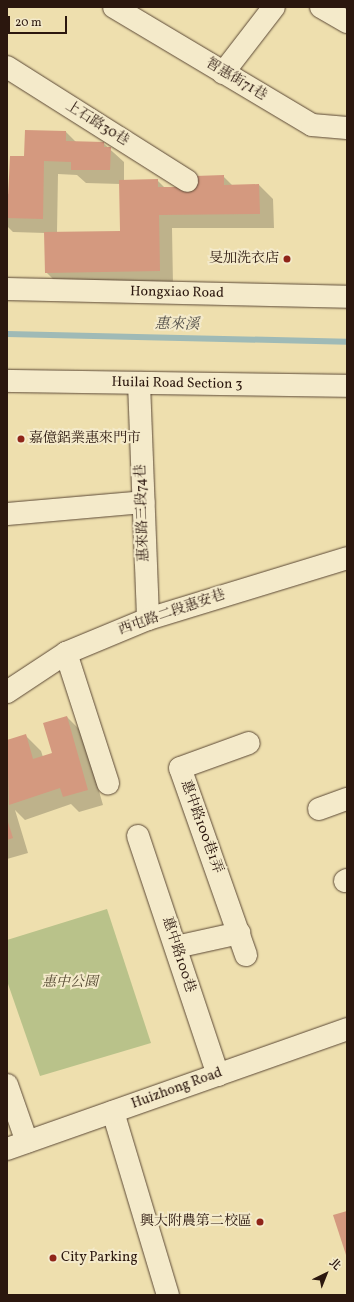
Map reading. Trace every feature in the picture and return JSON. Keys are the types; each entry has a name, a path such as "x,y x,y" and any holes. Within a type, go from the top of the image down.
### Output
{"street":[{"path":"223,73 274,7"},
{"path":"321,7 347,22"},
{"name":"智惠街71巷","path":"126,10 223,73 312,126 347,128"},
{"name":"上石路30巷","path":"7,67 187,181"},
{"name":"Hongxiao Road","path":"7,289 347,297"},
{"name":"Huilai Road Section 3","path":"7,381 347,386"},
{"name":"惠來路三段74巷","path":"139,383 148,619"},
{"path":"7,514 143,502"},
{"name":"西屯路二段惠安巷","path":"7,692 66,653 148,619 347,558"},
{"path":"66,653 108,783"},
{"name":"惠中路100巷1弄","path":"246,955 180,768 249,743"},
{"path":"318,809 347,799"},
{"name":"惠中路100巷","path":"138,836 218,1074"},
{"path":"176,947 238,933"},
{"name":"Huizhong Road","path":"17,1145 347,1029"},
{"path":"7,1085 17,1145"},
{"path":"113,1112 168,1295"}],"green space":[{"name":"惠中公園","path":"107,909 151,1043 40,1076 7,981 7,940"}],"building":[{"path":"25,130 66,131 66,141 104,142 104,147 111,147 110,170 71,170 71,162 44,161 43,219 7,218 10,156 24,156"},
{"path":"224,175 224,185 259,184 260,214 159,215 160,271 45,273 44,232 120,231 119,180 158,179 158,187 195,187 195,176"},
{"path":"67,716 88,790 63,797 60,788 9,805 7,740 26,734 33,759 52,753 43,723"},
{"path":"7,819 13,838 7,840"},
{"path":"347,1211 347,1258 333,1215"}],"waterway":[{"name":"惠來溪","path":"7,334 347,342"}],"place":[{"name":"旻加洗衣店","path":"287,259"},
{"name":"嘉億鋁業惠來門市","path":"21,439"},
{"name":"興大附農第二校區","path":"260,1222"},
{"name":"City Parking","path":"53,1258"}]}
